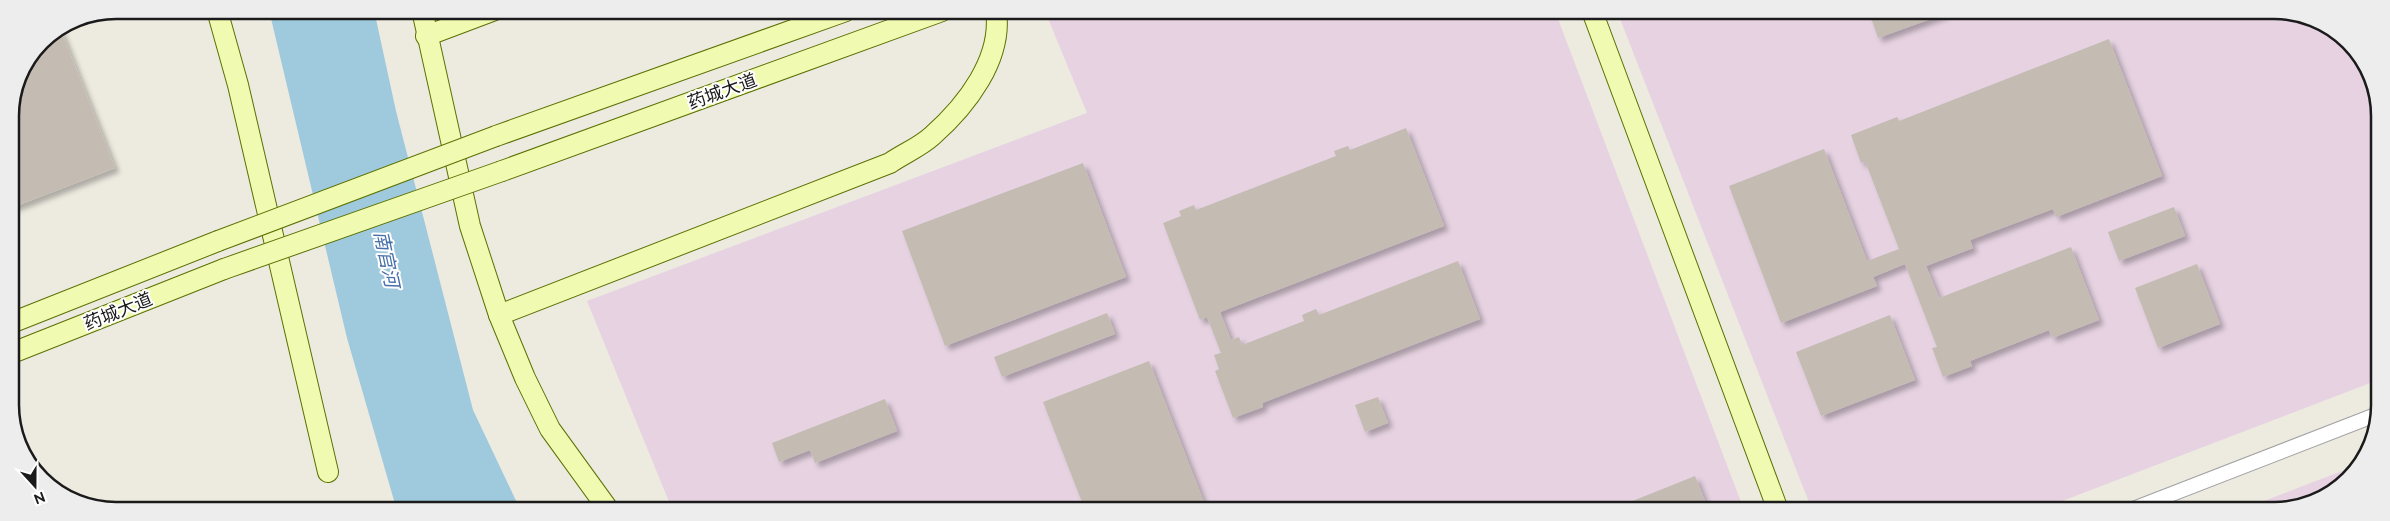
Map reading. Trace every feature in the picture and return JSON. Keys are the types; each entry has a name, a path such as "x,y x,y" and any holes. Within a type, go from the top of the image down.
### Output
{"main road":[{"path":"220,19 238,85 328,472"},
{"path":"423,19 470,226 499,315 525,378 550,429 602,502"},
{"path":"426,36 470,19"},
{"name":"药城大道","path":"19,320 218,241 496,136 824,19"},
{"name":"药城大道","path":"19,350 224,269 502,171 920,19"},
{"path":"499,315 890,163 932,137 970,95 993,53 997,19"},
{"path":"1595,19 1775,502"}],"street":[{"path":"2151,502 2370,417"}],"shaded area":[{"path":"1048,19 1558,19 1741,502 669,502 587,301 1087,113"},
{"path":"1620,19 2281,19 2312,26 2343,47 2364,78 2371,109 2371,383 2059,502 1809,502"},
{"path":"2347,469 2333,482 2312,495 2281,502 2261,502"}],"water":[{"name":"南官河","path":"271,19 376,19 396,111 473,410 517,502 394,502 347,338"}],"building":[{"path":"1871,19 1930,19 1878,38"},
{"path":"63,35 115,168 19,205 19,109 22,90 26,78 39,57"},
{"path":"2109,39 2162,176 2056,217 2053,209 1970,240 1973,248 1926,266 1939,298 2071,247 2099,320 2052,338 2049,330 1970,361 1972,366 1943,377 1932,348 1937,347 1905,264 1873,277 1877,286 1781,323 1729,186 1824,149 1867,261 1899,249 1865,161 1861,163 1851,135 1897,117 1899,121"},
{"path":"1406,128 1444,226 1220,312 1231,340 1239,337 1242,345 1304,321 1302,315 1316,309 1319,315 1458,261 1480,319 1262,403 1263,407 1233,418 1215,371 1219,369 1214,355 1221,353 1207,317 1200,320 1163,223 1181,216 1179,211 1194,205 1196,210 1336,156 1334,151 1348,146 1350,150"},
{"path":"1083,163 1126,277 945,346 902,231"},
{"path":"2174,207 2185,236 2119,261 2108,232"},
{"path":"2197,264 2220,324 2158,348 2135,288"},
{"path":"1107,313 1115,334 1002,377 994,357"},
{"path":"1890,315 1915,380 1821,416 1796,352"},
{"path":"1149,361 1204,502 1082,502 1043,402"},
{"path":"1378,397 1388,423 1365,432 1355,405"},
{"path":"885,399 897,431 815,463 810,450 779,462 772,443"},
{"path":"1695,476 1705,501 1702,502 1630,502"}]}
